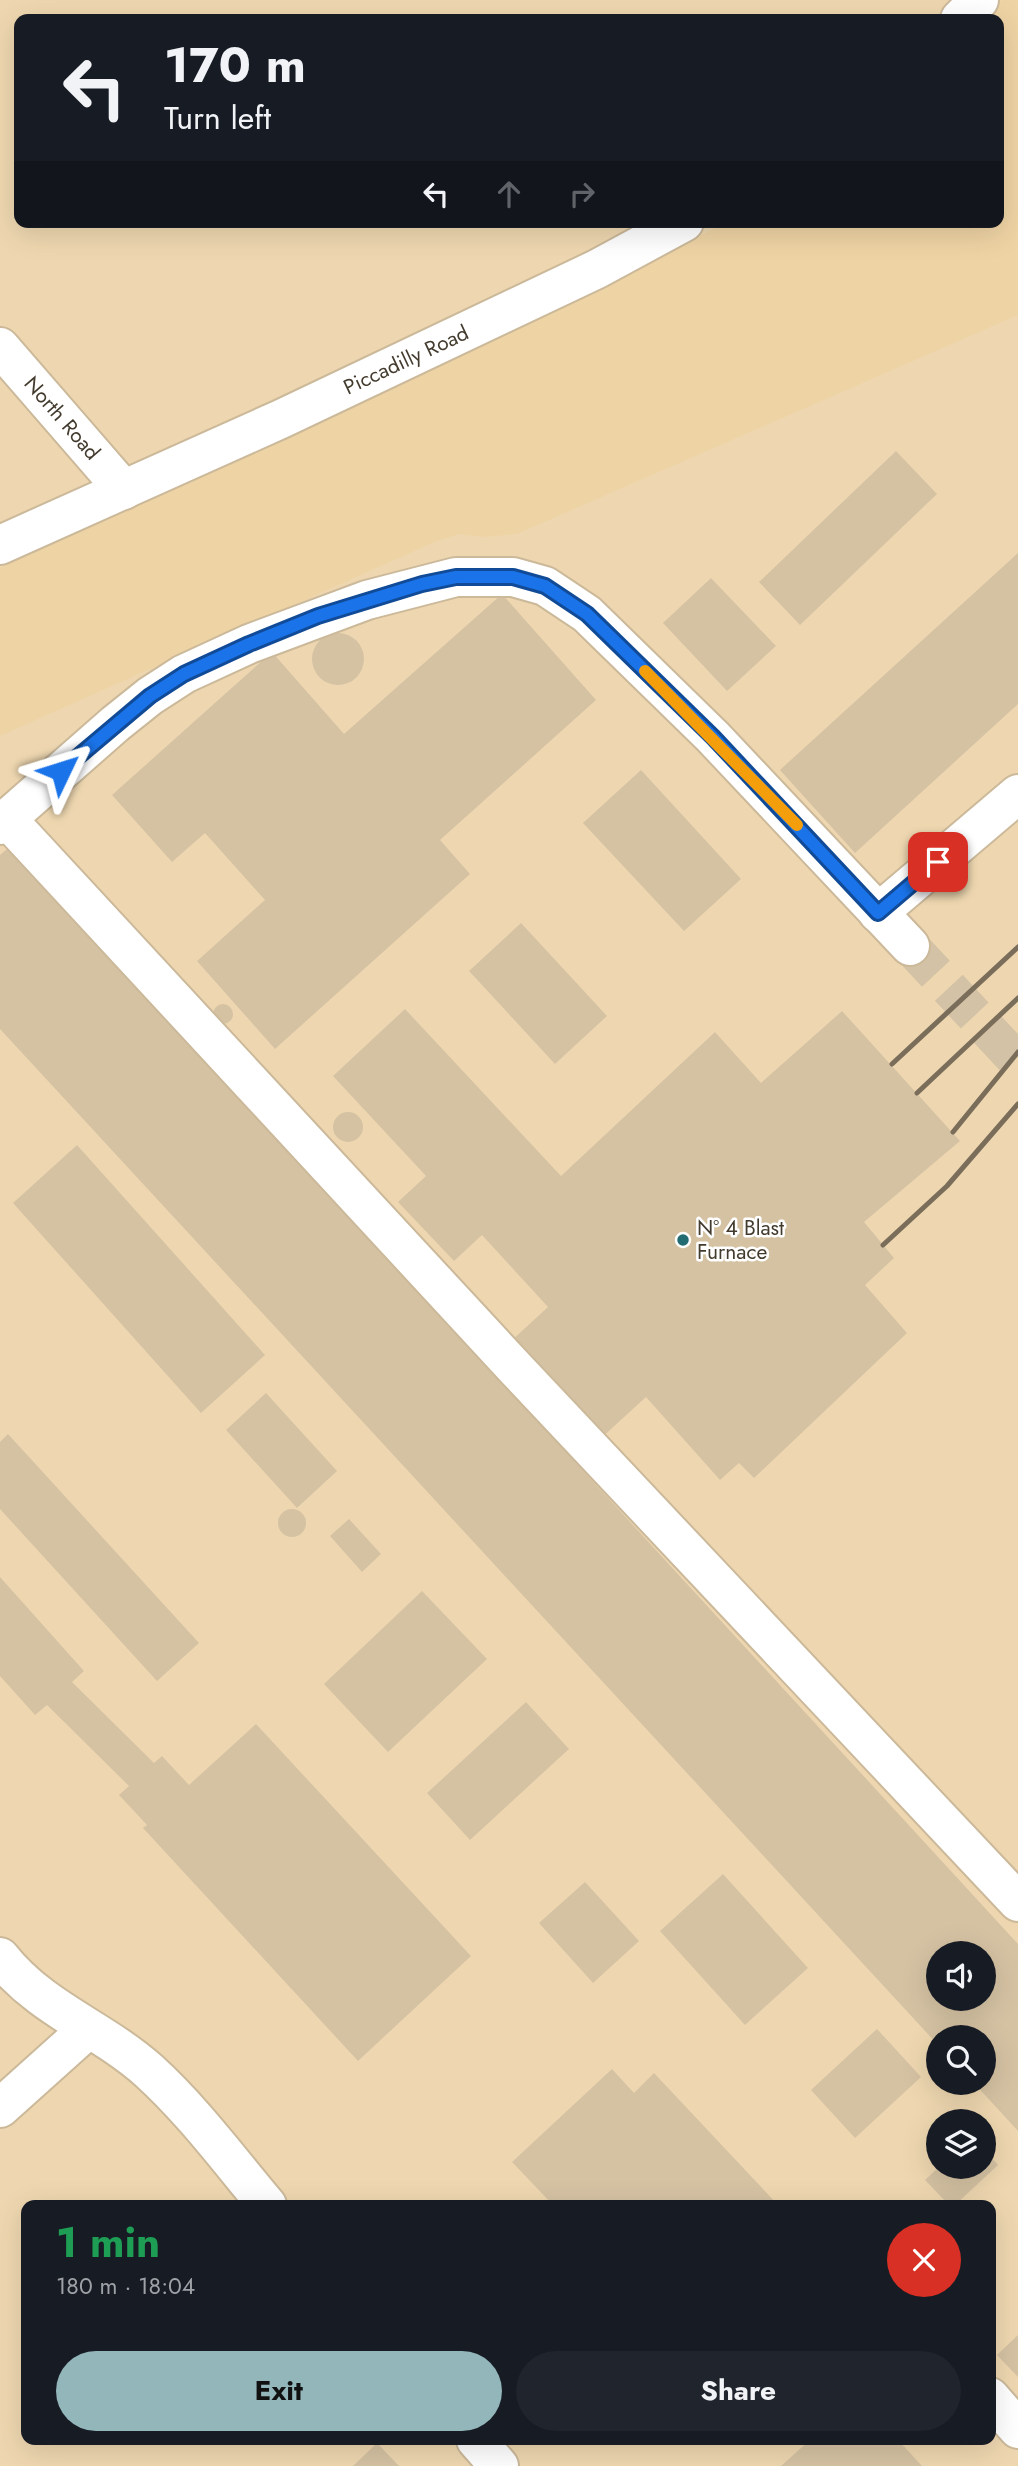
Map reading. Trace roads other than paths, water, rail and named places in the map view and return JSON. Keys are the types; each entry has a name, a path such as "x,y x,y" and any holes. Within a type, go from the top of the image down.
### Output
{"lane":[{"path":"965,14 979,0"},
{"name":"Piccadilly Road","path":"0,545 281,419 597,269 673,228"},
{"name":"North Road","path":"0,347 124,490"},
{"path":"910,946 721,746 587,614 545,586 513,577 456,577 367,600 249,644 184,674 150,696 115,724 3,822 1018,1902"},
{"path":"878,913 1018,794"},
{"path":"1,1962 46,2002 112,2041 150,2071 263,2200"},
{"path":"0,2108 88,2029"},
{"path":"996,2404 1018,2429"},
{"path":"480,2445 499,2466"}],"tunnel":[{"path":"910,946 1018,1062"}],"railway":[{"path":"892,1064 1018,947"},
{"path":"917,1093 1018,998"},
{"path":"953,1132 1018,1052"},
{"path":"883,1245 947,1186 1018,1104"}],"place":[{"name":"Nº 4 Blast Furnace","path":"683,1240"}]}
